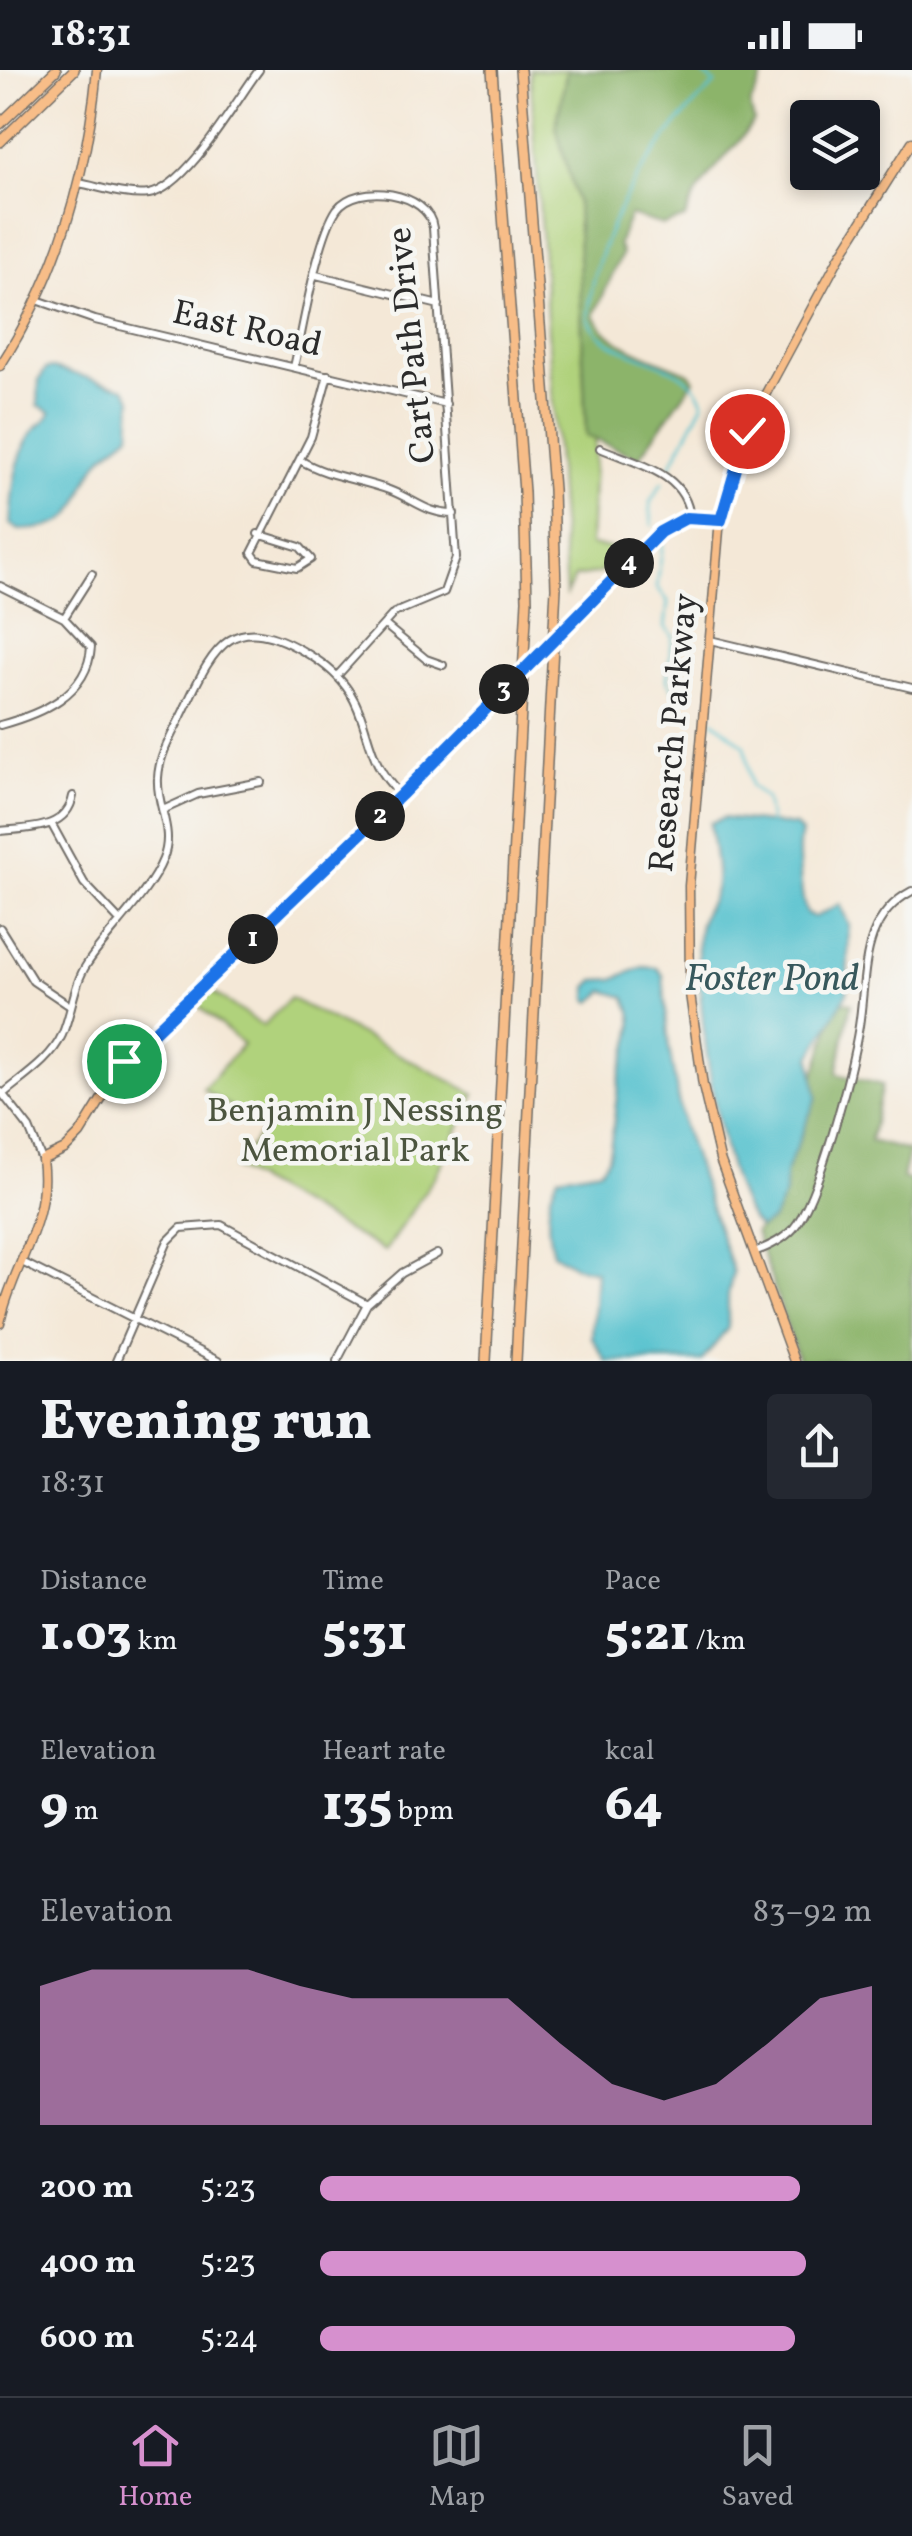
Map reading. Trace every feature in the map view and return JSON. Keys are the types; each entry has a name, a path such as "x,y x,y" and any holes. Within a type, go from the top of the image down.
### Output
{"highway":[{"path":"0,124 56,70"},
{"path":"0,142 74,70"},
{"path":"486,1361 527,600 524,492 492,70"},
{"path":"516,1361 556,602 552,489 520,70"}],"main road":[{"path":"0,366 37,300 79,183 97,70"},
{"name":"Research Parkway","path":"794,1361 752,1252 708,1110 690,994 690,872 721,520 747,431 773,377 842,252 912,142"},
{"path":"0,1323 40,1220 46,1188 42,1160 65,1150 80,1134 124,1061 401,795 660,532 690,518 721,520"}],"street":[{"path":"79,183 136,194 164,188 222,126 259,70"},
{"name":"Cart Path Drive","path":"294,367 336,210 347,201 372,192 421,206 432,218 456,558 444,592 404,607 337,676"},
{"path":"316,276 439,304"},
{"name":"East Road","path":"37,300 95,320 446,404"},
{"path":"258,534 300,547 311,560 296,568 257,560 252,554 258,534 300,460 317,420 328,375"},
{"path":"600,448 676,482 686,496 690,518"},
{"path":"300,460 314,468 395,492 432,512 454,514"},
{"path":"64,618 92,574"},
{"path":"0,586 64,618 91,647 80,682 56,703 0,725"},
{"path":"385,624 426,659 442,665"},
{"path":"42,1160 29,1128 1,1092 51,1053 84,968 162,862 168,840 157,780 161,758 216,648 243,634 260,635 309,654 337,676 357,698 375,764 401,795"},
{"path":"710,640 912,688"},
{"path":"165,809 198,794 262,782"},
{"path":"0,830 50,824 66,816 74,796"},
{"path":"50,824 84,883 119,920"},
{"path":"752,1252 784,1237 805,1210 857,1039 871,936 887,910 912,891"},
{"path":"0,928 33,982 70,1006"},
{"path":"116,1361 132,1315 168,1241 181,1228 221,1225 367,1304"},
{"path":"337,1361 367,1304 402,1274 438,1254"},
{"path":"22,1262 218,1361"}],"green space":[{"path":"530,70 567,70 556,127 577,203 586,435 595,440 590,545 624,550 599,573 575,577 566,594"},
{"path":"567,70 766,70 750,105 754,121 707,179 685,218 663,225 630,215 618,244 622,254 594,315 622,344 689,373 694,380 639,458 586,436 577,203 556,127"},
{"name":"Benjamin J Nessing Memorial Park","path":"208,989 263,1026 290,998 475,1094 435,1176 385,1251 234,1168 264,1129 203,1089 243,1044 194,1002"},
{"path":"838,1001 851,1003 837,1074 882,1085 870,1141 909,1151 902,1178 912,1181 912,1360 799,1361 755,1232 771,1213"}],"water":[{"path":"46,369 125,388 132,399 130,434 100,460 68,518 42,528 19,530 10,524 15,477 26,443 51,412 38,405 39,380"},
{"name":"Foster Pond","path":"723,818 795,826 801,833 800,873 807,914 815,917 840,904 849,925 847,993 811,1057 817,1097 785,1174 785,1194 773,1219 760,1228 745,1209 722,1137 701,1003 699,930 715,891 716,877 710,823"},
{"name":"Foster Pond","path":"643,967 657,968 663,975 669,1048 683,1126 733,1272 728,1328 702,1361 606,1361 592,1338 596,1271 574,1266 553,1253 549,1234 549,1204 558,1176 601,1169 608,1158 619,1080 631,1039 632,1019 625,997 605,991 592,1002 588,999 588,987 595,980 613,979"}],"waterway":[{"path":"699,70 715,84 669,133 630,189 602,251 588,318 611,344 680,374 703,401"},
{"path":"670,467 703,404"},
{"path":"652,525 650,502 662,483"},
{"path":"663,542 657,587 668,601 665,627 673,636 667,680 678,697"},
{"path":"713,720 745,746 751,786 766,799 770,823"}],"route":[{"path":"124,1061 401,795 660,532 686,518 721,520 747,431"}]}
